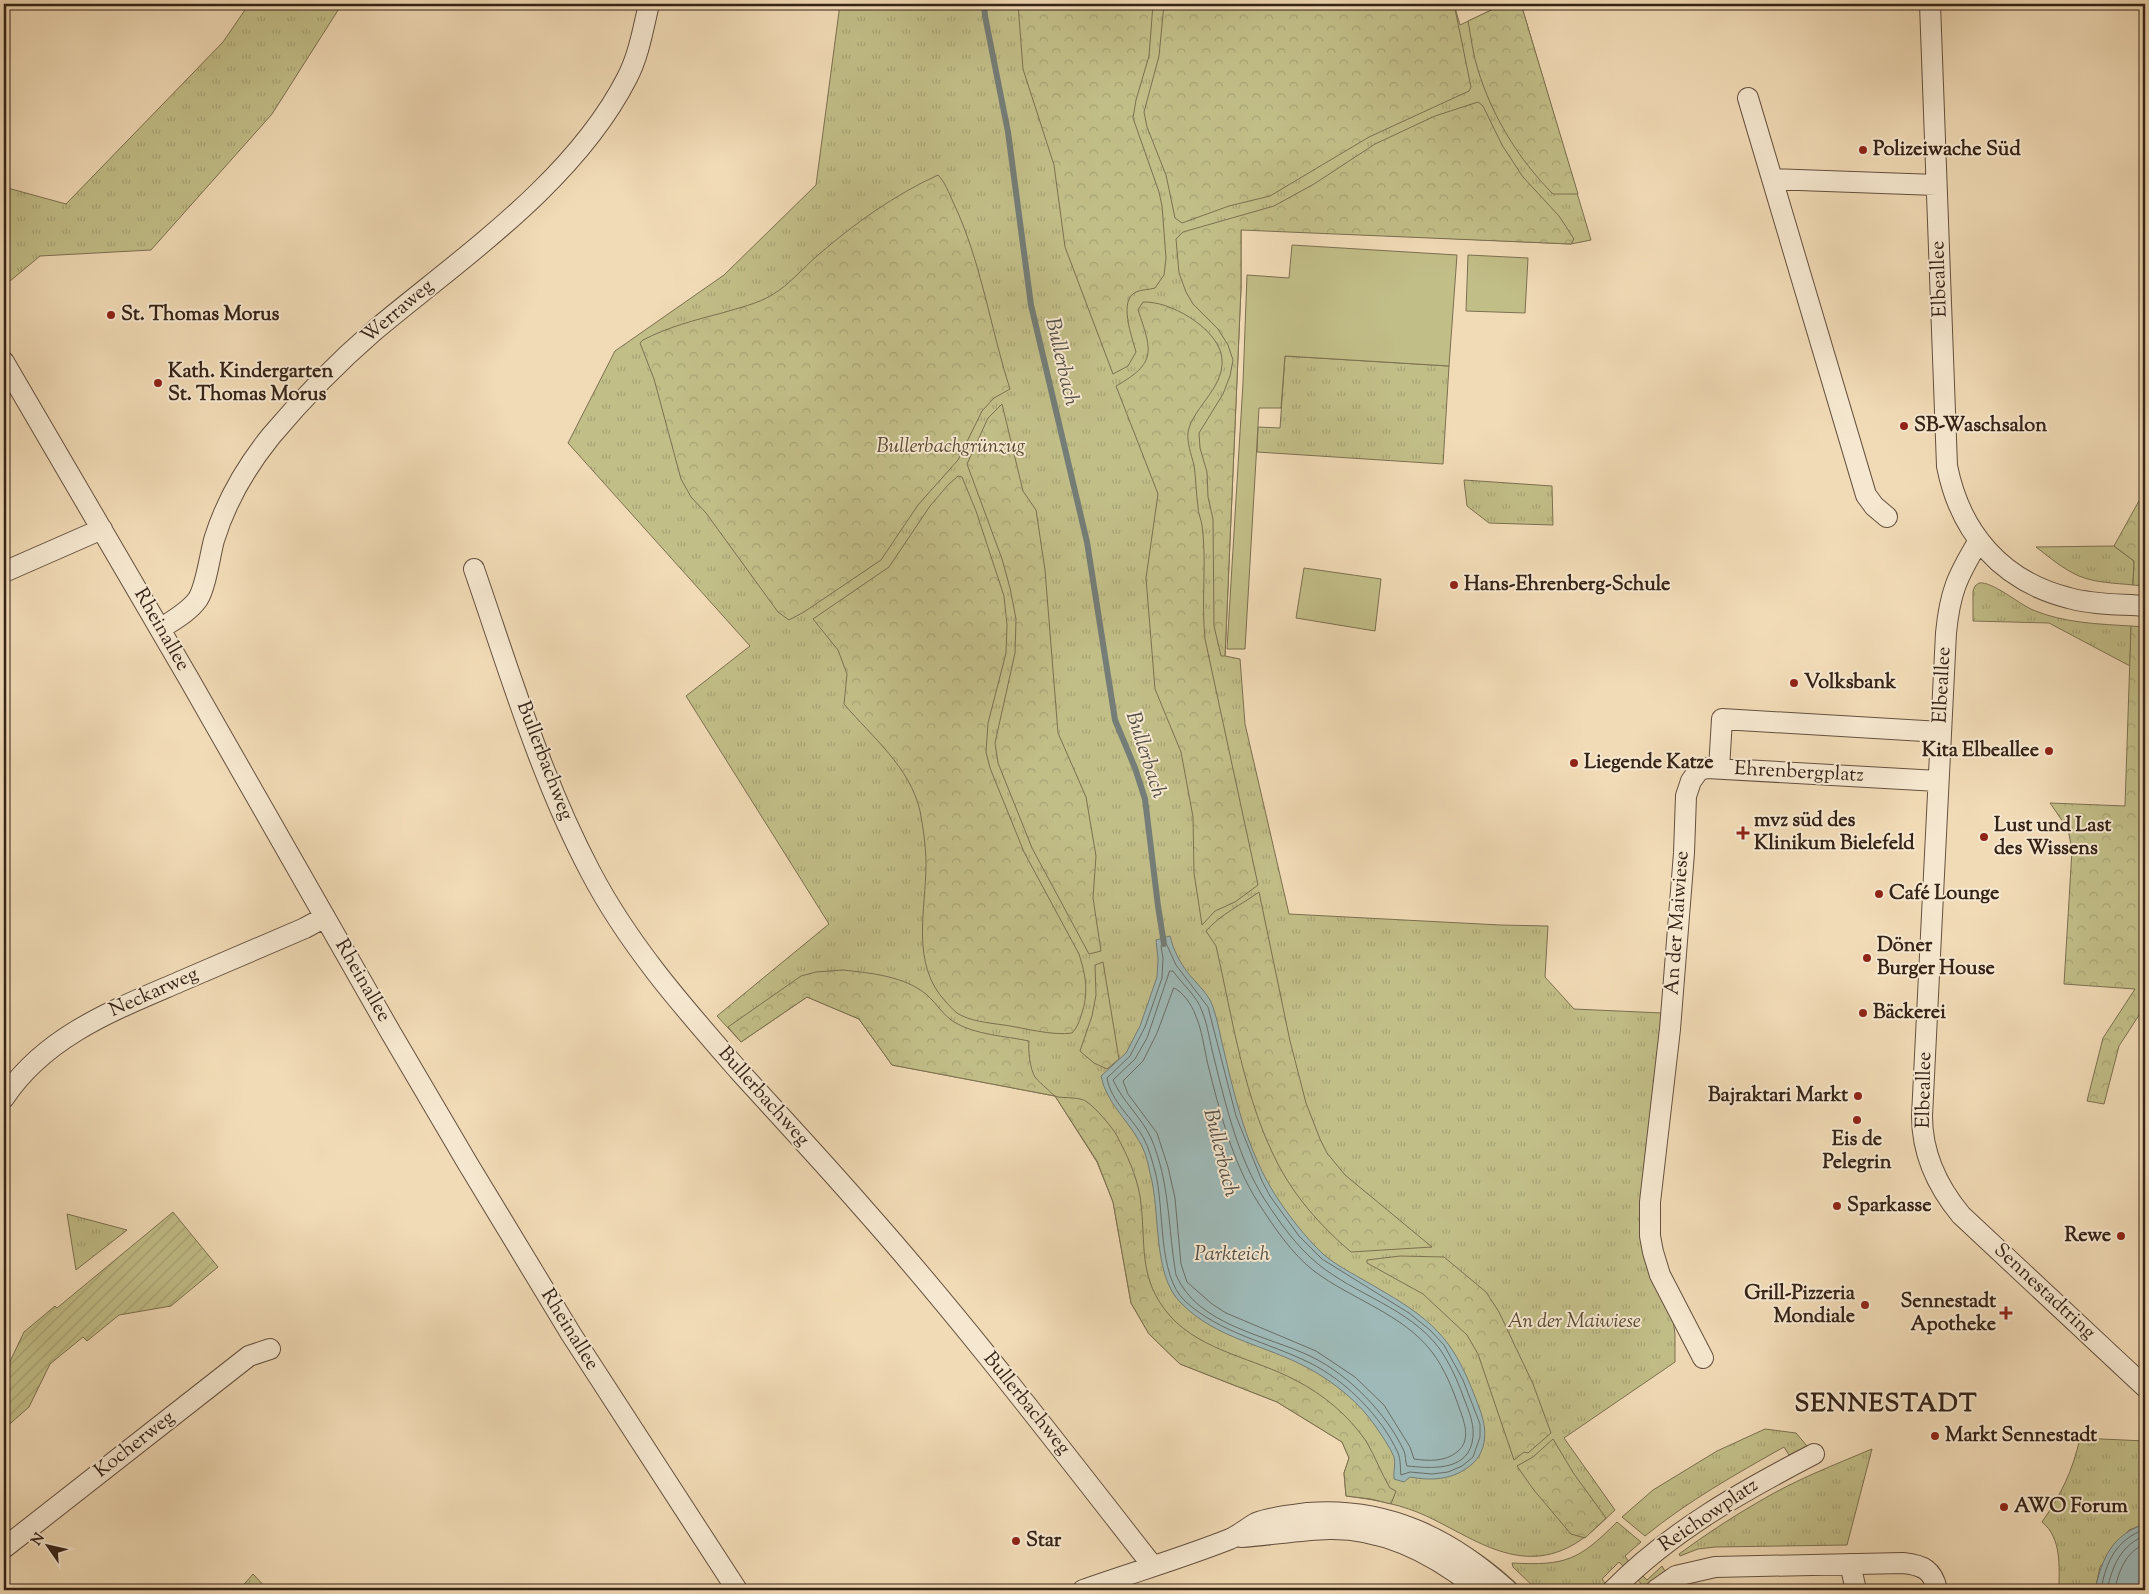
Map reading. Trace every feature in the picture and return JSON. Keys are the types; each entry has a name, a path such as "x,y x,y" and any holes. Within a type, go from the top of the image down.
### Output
{"street":[{"name":"Werraweg","path":"160,629 180,616 198,598 214,538 239,480 260,450 304,398 373,332 466,256 538,193 595,129 627,78 638,52 650,4"},
{"name":"Elbeallee","path":"1930,4 1947,466 1957,502 1978,542 1956,582 1948,611 1938,781 1922,1130 1932,1168 1946,1195"},
{"path":"1748,98 1866,495 1874,506 1887,517"},
{"path":"1773,179 1936,185"},
{"name":"Rheinallee","path":"4,362 160,629 396,1042 571,1334 737,1590"},
{"path":"4,572 82,540 102,529"},
{"path":"1978,542 1996,560 2018,576 2044,590 2084,601 2145,606"},
{"name":"Bullerbachweg","path":"474,569 551,788 590,871 640,951 710,1038 870,1216 968,1332 1044,1425 1152,1565"},
{"name":"Ehrenbergplatz","path":"1938,781 1719,769 1722,719 1941,732"},
{"name":"An der Maiwiese","path":"1703,1358 1660,1275 1652,1244 1650,1202 1670,1029 1684,853 1686,796 1691,781 1699,770 1719,769"},
{"name":"Neckarweg","path":"4,1098 15,1081 32,1063 66,1036 108,1013 305,928 325,917"},
{"name":"Sennestadtring","path":"1946,1195 1961,1215 1978,1232 2145,1386"},
{"name":"Kocherweg","path":"4,1548 249,1356 270,1349"},
{"name":"Reichowplatz","path":"1613,1590 1655,1551 1684,1528 1751,1486 1814,1454"},
{"path":"1083,1590 1232,1538 1256,1523 1292,1515 1331,1511 1392,1520 1438,1539 1480,1568 1507,1590"},
{"path":"1232,1538 1330,1529 1359,1531 1410,1545 1449,1567 1479,1590"},
{"path":"1850,1564 1856,1590"},
{"path":"1656,1590 1676,1576 1703,1569 1904,1564 1925,1567 1932,1573 1937,1590"}],"green space":[{"path":"249,4 342,4 272,114 151,250 40,256 4,286 4,187 66,204 223,42"},
{"name":"Bullerbachgrünzug","path":"840,4 1454,4 1460,25 1504,4 1521,4 1591,240 1571,244 1241,229 1241,288 1225,656 1240,659 1245,724 1289,914 1548,926 1545,977 1574,1009 1662,1013 1643,1187 1673,1320 1675,1362 1564,1438 1615,1510 1589,1534 1568,1548 1541,1556 1522,1556 1504,1552 1468,1538 1417,1512 1382,1502 1346,1496 1344,1473 1349,1458 1342,1442 1277,1402 1180,1364 1149,1334 1131,1303 1113,1202 1097,1162 1055,1096 892,1065 859,1019 807,997 741,1042 717,1016 829,924 686,696 750,646 568,443 615,351 724,275 816,185"},
{"path":"1018,4 1153,4 1149,56 1136,100 1133,118 1159,192 1162,206 1166,258 1164,275 1155,288 1138,291 1131,296 1127,311 1129,329 1136,352 1128,366 1113,374 1065,247 1054,165 1023,69"},
{"path":"1164,4 1454,4 1471,87 1469,91 1369,137 1270,196 1229,206 1182,223 1175,218 1166,175 1147,127 1144,112 1159,56"},
{"path":"1504,4 1521,4 1578,194 1553,194 1541,181 1508,136 1484,87 1475,58 1468,21"},
{"path":"1478,102 1483,106 1502,145 1523,177 1559,216 1574,239 1571,244 1241,230 1241,288 1225,656 1221,656 1214,626 1213,519 1208,497 1207,472 1200,448 1199,433 1223,394 1230,376 1233,360 1228,345 1218,329 1193,304 1186,292 1179,273 1176,239 1183,232 1274,206 1314,184 1375,144 1435,116"},
{"path":"938,175 948,191 971,247 1010,389 994,398 982,411 958,460 918,505 881,560 789,620 778,612 706,513 691,497 681,479 654,379 640,343 652,335 692,321 747,306 772,295 860,221 890,201"},
{"path":"1292,245 1457,255 1449,366 1285,356 1281,408 1259,408 1245,649 1227,649 1243,383 1247,275 1289,278"},
{"path":"1468,255 1528,258 1525,313 1466,311"},
{"path":"1143,302 1165,306 1189,317 1209,334 1221,353 1222,365 1220,375 1191,422 1188,440 1194,465 1198,509 1202,525 1205,639 1258,885 1235,902 1215,911 1202,925 1194,873 1193,817 1181,752 1155,689 1146,578 1158,494 1116,386 1139,370 1145,363 1148,355 1146,336 1138,310"},
{"path":"1285,356 1449,366 1443,464 1257,452 1258,427 1280,428"},
{"path":"1002,404 1023,491 1036,510 1045,570 1058,733 1086,797 1096,856 1093,898 1101,951 1089,954 1032,848 998,763 995,743 1015,653 1016,619 1002,559 967,464 988,418"},
{"path":"958,476 962,477 976,511 1004,596 1007,625 1006,653 988,723 986,752 990,768 1024,852 1079,954 1085,977 1086,992 1081,1016 1077,1027 1072,1033 1047,1033 967,1018 957,1013 935,987 928,971 922,936 926,857 920,811 915,795 908,780 889,753 844,704 847,674 838,650 813,619 889,567 930,506"},
{"path":"1464,480 1552,486 1553,525 1489,523 1467,506"},
{"path":"2145,490 2145,586 2133,585 2134,561 2114,546"},
{"path":"2114,546 2134,561 2133,585 2099,581 2079,576 2036,547"},
{"path":"1304,568 1381,579 1375,631 1296,618"},
{"path":"1979,583 1991,586 2033,610 2057,618 2131,626 2130,666 2049,623 1973,621 1973,591"},
{"path":"2131,626 2145,627 2145,1006 2119,1046 2104,1104 2087,1101 2103,1038 2135,989 2064,984 2072,850 2068,829 2050,803 2125,806"},
{"path":"1259,892 1290,1041 1306,1103 1320,1139 1327,1153 1345,1175 1432,1247 1351,1252 1312,1214 1280,1168 1257,1115 1248,1088 1216,946 1206,931 1225,915"},
{"path":"1103,962 1119,1059 1107,1069 1094,1063 1080,1051 1092,1016 1096,995 1095,965"},
{"path":"843,970 887,976 908,984 927,995 954,1022 971,1030 1029,1041 1029,1055 1033,1074 1036,1078 1056,1096 1084,1100 1108,1123 1121,1143 1134,1172 1140,1196 1145,1260 1152,1288 1160,1303 1184,1329 1198,1338 1295,1380 1334,1406 1359,1431 1390,1488 1396,1491 1391,1504 1346,1496 1344,1473 1349,1458 1342,1442 1277,1402 1180,1364 1149,1334 1131,1303 1113,1202 1097,1161 1055,1096 892,1065 859,1019 807,997 741,1042 728,1027 801,976 816,972"},
{"path":"173,1212 218,1267 171,1306 119,1315 87,1341 83,1337 50,1364 29,1407 4,1429 4,1374 24,1332 55,1306 57,1308"},
{"path":"67,1214 127,1230 76,1270"},
{"path":"1400,1256 1444,1257 1486,1292 1499,1312 1533,1384 1551,1433 1528,1453 1524,1452 1514,1460 1478,1354 1467,1335 1423,1294 1367,1263 1367,1260"},
{"path":"1765,1429 1796,1433 1807,1446 1789,1455 1784,1447 1695,1500 1645,1536 1622,1517 1653,1490 1717,1451"},
{"path":"2080,1438 2145,1441 2145,1524 2129,1530 2100,1567 2095,1590 2059,1590 2059,1563 2056,1544 2053,1536 2042,1522 2066,1482"},
{"path":"1553,1439 1574,1474 1606,1518 1585,1538 1571,1534 1533,1489 1517,1466 1533,1457"},
{"path":"1872,1449 1847,1545 1715,1547 1698,1549 1680,1556 1679,1554 1709,1533 1773,1493"},
{"path":"1617,1522 1641,1542 1625,1556 1629,1562 1624,1567 1619,1562 1602,1579 1606,1584 1601,1589 1597,1584 1591,1590 1537,1590 1513,1567 1512,1563 1546,1563 1570,1558 1592,1545"},
{"path":"1455,1539 1491,1562 1523,1590 1515,1590"},
{"path":"1662,1566 1665,1571 1640,1590 1637,1590 1642,1585 1638,1580 1643,1576 1647,1580"},
{"path":"253,1574 268,1590 239,1590"}],"water":[{"name":"Parkteich","path":"1170,936 1182,964 1211,1002 1243,1124 1257,1160 1279,1201 1291,1218 1330,1260 1400,1302 1431,1325 1454,1352 1463,1368 1480,1410 1485,1432 1481,1453 1477,1459 1457,1474 1434,1479 1410,1477 1404,1482 1394,1479 1395,1460 1390,1449 1370,1418 1346,1394 1308,1368 1210,1325 1181,1303 1172,1291 1165,1276 1161,1260 1153,1189 1146,1157 1134,1133 1107,1094 1101,1076 1126,1053 1140,1026 1157,977 1156,940"},
{"path":"2145,1524 2145,1590 2095,1590 2101,1568 2110,1549 2124,1534"}],"waterway":[{"name":"Bullerbach","path":"984,4 1008,132 1031,305 1087,542 1115,720 1135,768 1145,799 1164,944"}],"place":[{"name":"Polizeiwache Süd","path":"1863,150"},
{"name":"St. Thomas Morus","path":"111,315"},
{"name":"Kath. Kindergarten St. Thomas Morus","path":"158,383"},
{"name":"SB-Waschsalon","path":"1904,426"},
{"name":"Hans-Ehrenberg-Schule","path":"1454,585"},
{"name":"Volksbank","path":"1794,683"},
{"name":"Kita Elbeallee","path":"2049,751"},
{"name":"Liegende Katze","path":"1574,763"},
{"name":"mvz süd des Klinikum Bielefeld","path":"1743,833"},
{"name":"Lust und Last des Wissens","path":"1984,837"},
{"name":"Café Lounge","path":"1879,894"},
{"name":"Döner Burger House","path":"1867,958"},
{"name":"Bäckerei","path":"1863,1013"},
{"name":"Bajraktari Markt","path":"1858,1096"},
{"name":"Eis de Pelegrin","path":"1857,1120"},
{"name":"Sparkasse","path":"1837,1206"},
{"name":"Rewe","path":"2121,1236"},
{"name":"Grill-Pizzeria Mondiale","path":"1865,1305"},
{"name":"Sennestadt Apotheke","path":"2006,1313"},
{"name":"Markt Sennestadt","path":"1935,1436"},
{"name":"AWO Forum","path":"2004,1507"},
{"name":"Star","path":"1016,1541"}],"district":[{"name":"SENNESTADT","path":"1886,1405"}]}
